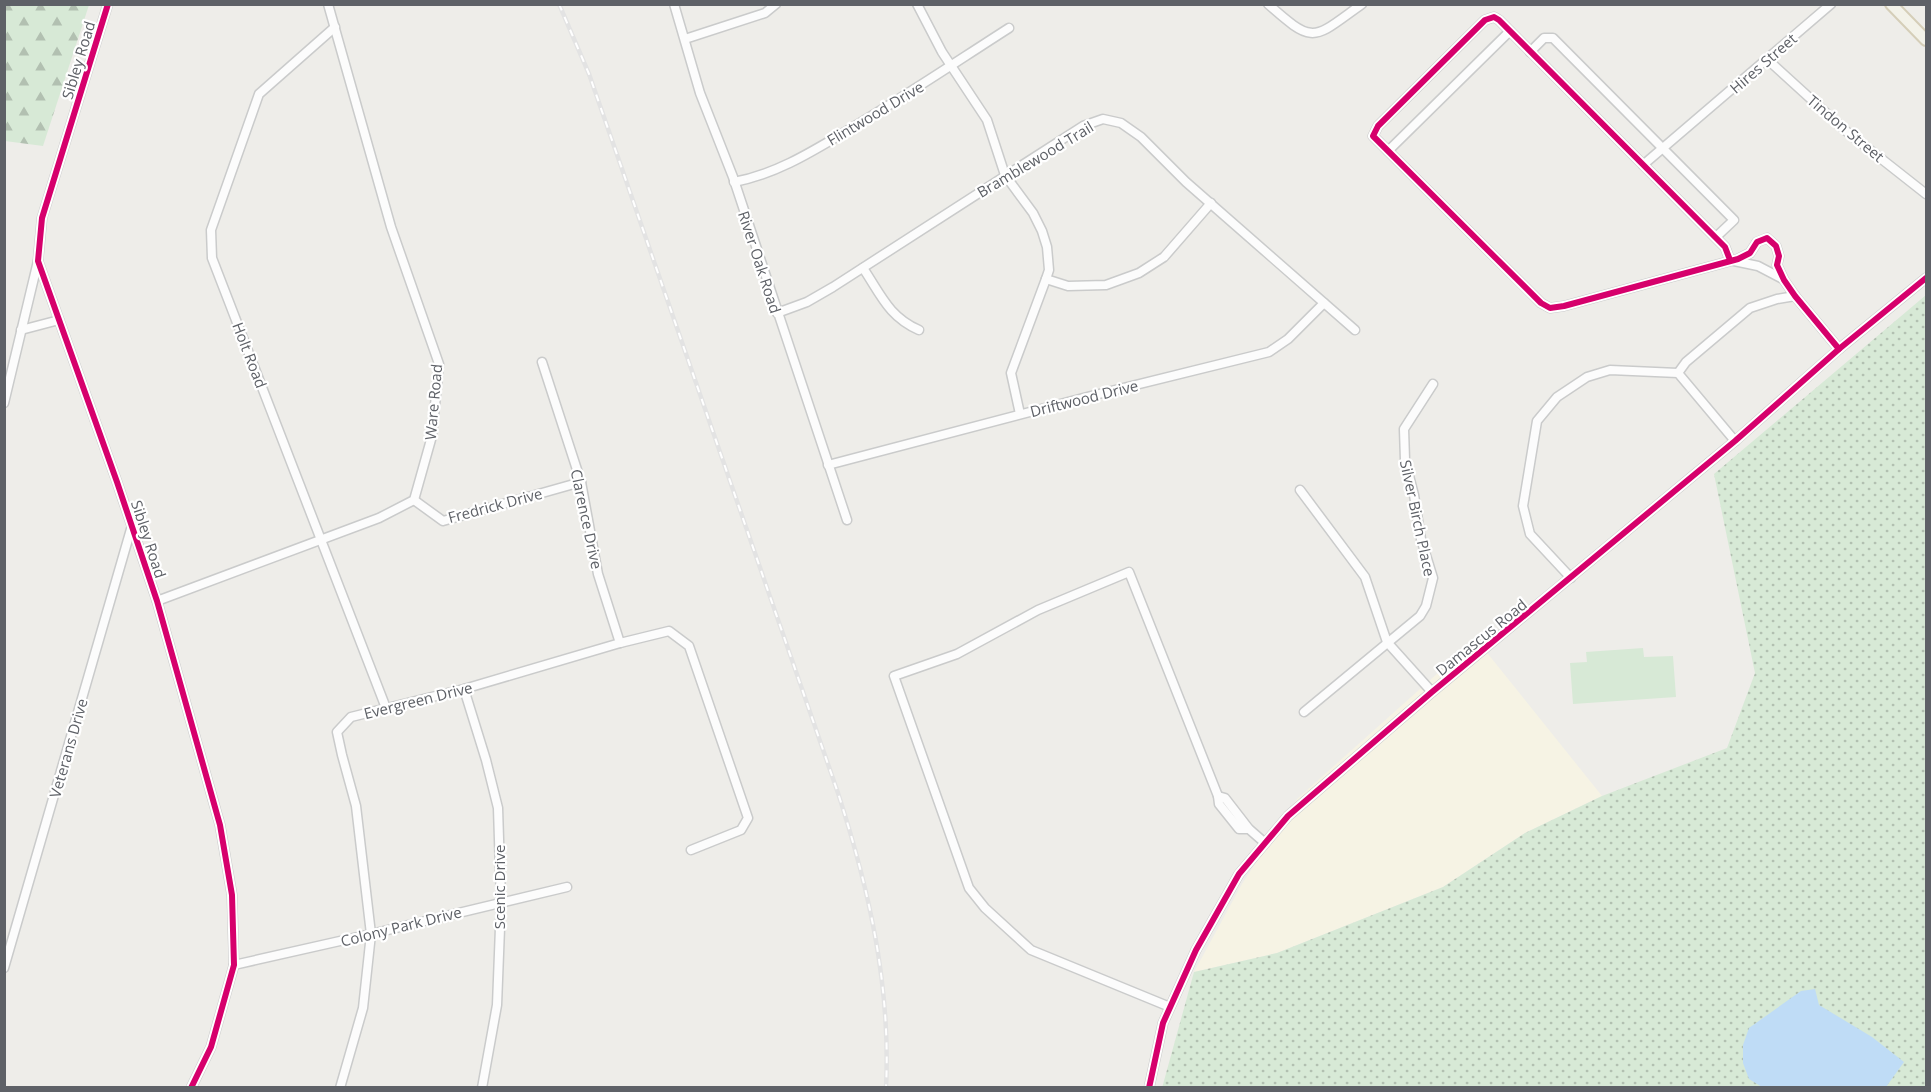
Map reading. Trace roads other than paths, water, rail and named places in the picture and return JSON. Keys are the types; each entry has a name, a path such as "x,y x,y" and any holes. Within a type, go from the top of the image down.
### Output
{"main road":[{"path":"1891,4 1926,40"}],"street":[{"name":"Sibley Road","path":"108,4 42,218 38,261 157,601 220,825 232,895 234,965 211,1047 190,1088"},
{"name":"Ware Road","path":"328,4 391,227 439,364 432,436 414,500"},
{"name":"River Oak Road","path":"674,4 700,93 734,182 847,520"},
{"path":"685,39 765,13 776,4"},
{"path":"917,4 942,52 987,120 1005,175 1033,213 1047,247 1049,270 1011,373 1020,414"},
{"path":"1268,4 1293,26 1313,34 1326,29 1361,5"},
{"name":"Hires Street","path":"1644,165 1831,4"},
{"path":"1730,260 1725,247 1716,237 1499,20 1489,18 1378,126 1373,136 1541,303 1550,308 1730,260 1738,260 1750,253 1757,242 1767,238 1776,246 1779,256 1777,265 1784,280 1839,349"},
{"name":"Holt Road","path":"335,27 259,94 211,230 212,258 386,708"},
{"name":"Flintwood Drive","path":"734,182 757,178 817,148 906,95 1009,28"},
{"path":"1388,151 1510,31"},
{"path":"1530,52 1544,38 1553,38 1663,147 1734,220 1716,237"},
{"name":"Tindon Street","path":"1768,60 1846,131 1926,194"},
{"name":"Bramblewood Trail","path":"777,313 807,302 1083,126 1103,119 1121,123 1142,137 1211,203 1355,330"},
{"path":"1046,279 1068,286 1106,285 1139,273 1164,257 1211,203"},
{"path":"1730,260 1758,266 1784,280"},
{"path":"4,403 38,261"},
{"path":"863,268 891,311 903,323 919,330"},
{"name":"Damascus Road","path":"1149,1088 1163,1023 1196,950 1234,884 1288,816 1432,692 1735,441 1839,349 1926,278"},
{"path":"1678,374 1686,362 1750,308 1795,296"},
{"name":"Driftwood Drive","path":"828,465 1269,352 1288,339 1324,303"},
{"path":"21,330 59,320"},
{"name":"Clarence Drive","path":"542,362 581,482 598,574 620,643"},
{"path":"1571,578 1530,534 1523,506 1537,421 1557,398 1587,377 1610,370 1678,374 1735,441"},
{"name":"Silver Birch Place","path":"1304,712 1423,611 1426,606 1433,578 1421,539 1414,495 1405,460 1404,429 1433,384"},
{"name":"Fredrick Drive","path":"414,500 443,520 581,482"},
{"path":"1300,490 1365,577 1387,642 1432,692"},
{"path":"157,601 379,518 414,500"},
{"name":"Veterans Drive","path":"4,968 132,528"},
{"path":"1170,1007 1031,951 986,908 969,888 894,676 957,654 1038,610 1129,573 1218,796 1225,798 1249,829 1265,843"},
{"name":"Evergreen Drive","path":"340,1088 363,1008 371,934 356,806 337,732 351,717 464,690 620,643 669,631 689,646 748,818 741,830 691,850"},
{"name":"Scenic Drive","path":"464,690 498,808 501,902 497,1005 482,1088"},
{"name":"Colony Park Drive","path":"234,965 567,887"}],"water":[{"path":"1815,989 1819,1005 1872,1037 1904,1062 1886,1087 1762,1087 1749,1079 1743,1063 1743,1045 1749,1028 1801,991"}],"railway":[{"path":"559,4 589,74 849,829 876,938 885,1012 886,1088"}]}
